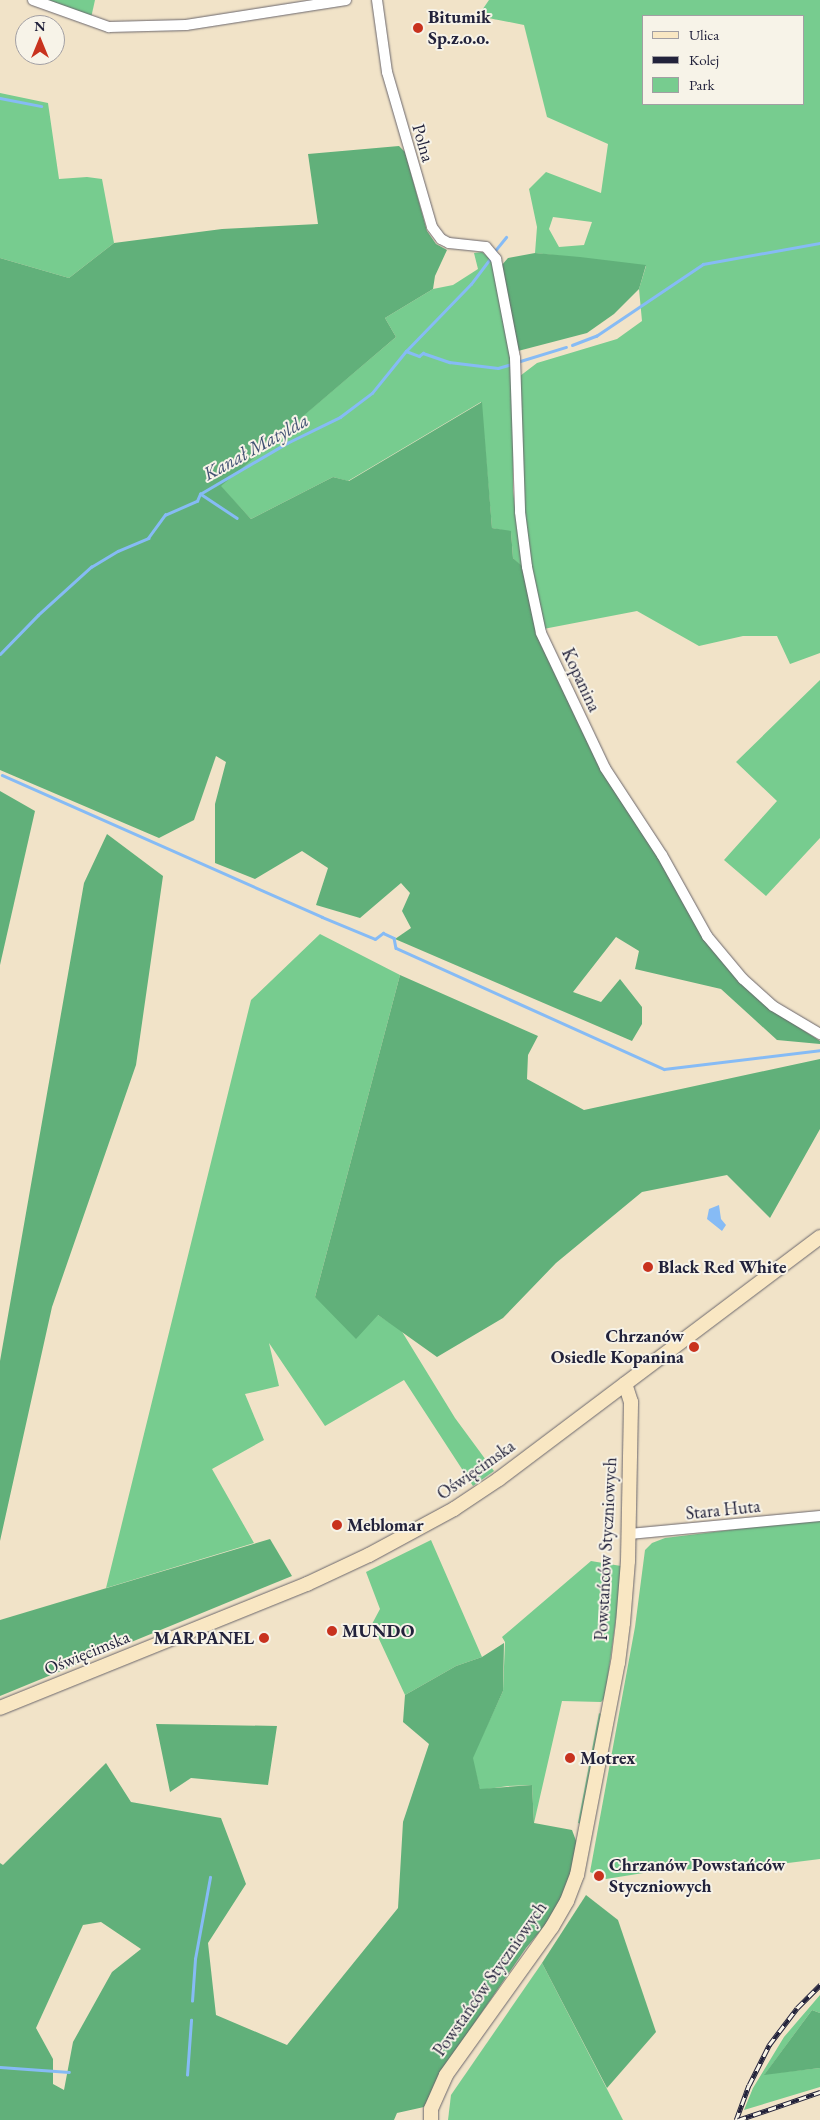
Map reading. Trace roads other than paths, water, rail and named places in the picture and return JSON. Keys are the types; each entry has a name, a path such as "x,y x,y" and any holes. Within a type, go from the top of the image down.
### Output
{"street":[{"path":"34,0 109,27 186,25 346,0"},
{"name":"Polna","path":"377,0 387,72 432,227 440,239 449,243 481,246 493,255"},
{"name":"Kopanina","path":"493,255 515,358 520,512 528,568 541,633 605,768 662,855 707,936 743,978 773,1006 820,1034"},
{"name":"Oświęcimska","path":"0,1708 306,1584 405,1536 454,1509 499,1479 820,1237"},
{"name":"Powstańców Styczniowych","path":"430,2120 431,2108 446,2075 552,1927 567,1902 577,1875 618,1663 629,1534 631,1402 625,1384"},
{"name":"Stara Huta","path":"629,1534 820,1516"}],"water":[{"path":"719,1205 721,1219 726,1225 722,1231 707,1219 709,1209"}],"waterway":[{"path":"0,98 41,106"},
{"name":"Kanał Matylda","path":"494,252 506,237"},
{"path":"572,345 596,336 703,264 820,243"},
{"name":"Kanał Matylda","path":"0,654 38,615 91,567 118,551 148,538 165,515 197,501 200,494 287,443 340,417 372,393 406,351 471,284 491,257"},
{"path":"517,362 566,347"},
{"path":"406,351 419,356 423,353 449,362 498,368 512,364"},
{"path":"201,494 237,518"},
{"path":"2,775 375,939 383,933 394,938 396,948 664,1069 820,1050"},
{"path":"192,2001 195,1959 210,1877"},
{"path":"187,2075 191,2020"},
{"path":"0,2067 69,2072"}],"railway":[{"path":"736,2120 749,2085 769,2045 797,2008 820,1985"},
{"path":"738,2120 820,2092"}],"place":[{"name":"Bitumik Sp.z.o.o.","path":"418,28"},
{"name":"Black Red White","path":"648,1267"},
{"name":"Chrzanów Osiedle Kopanina","path":"694,1347"},
{"name":"Meblomar","path":"337,1525"},
{"name":"MUNDO","path":"332,1631"},
{"name":"MARPANEL","path":"264,1638"},
{"name":"Motrex","path":"570,1758"},
{"name":"Chrzanów Powstańców Styczniowych","path":"599,1876"}]}
